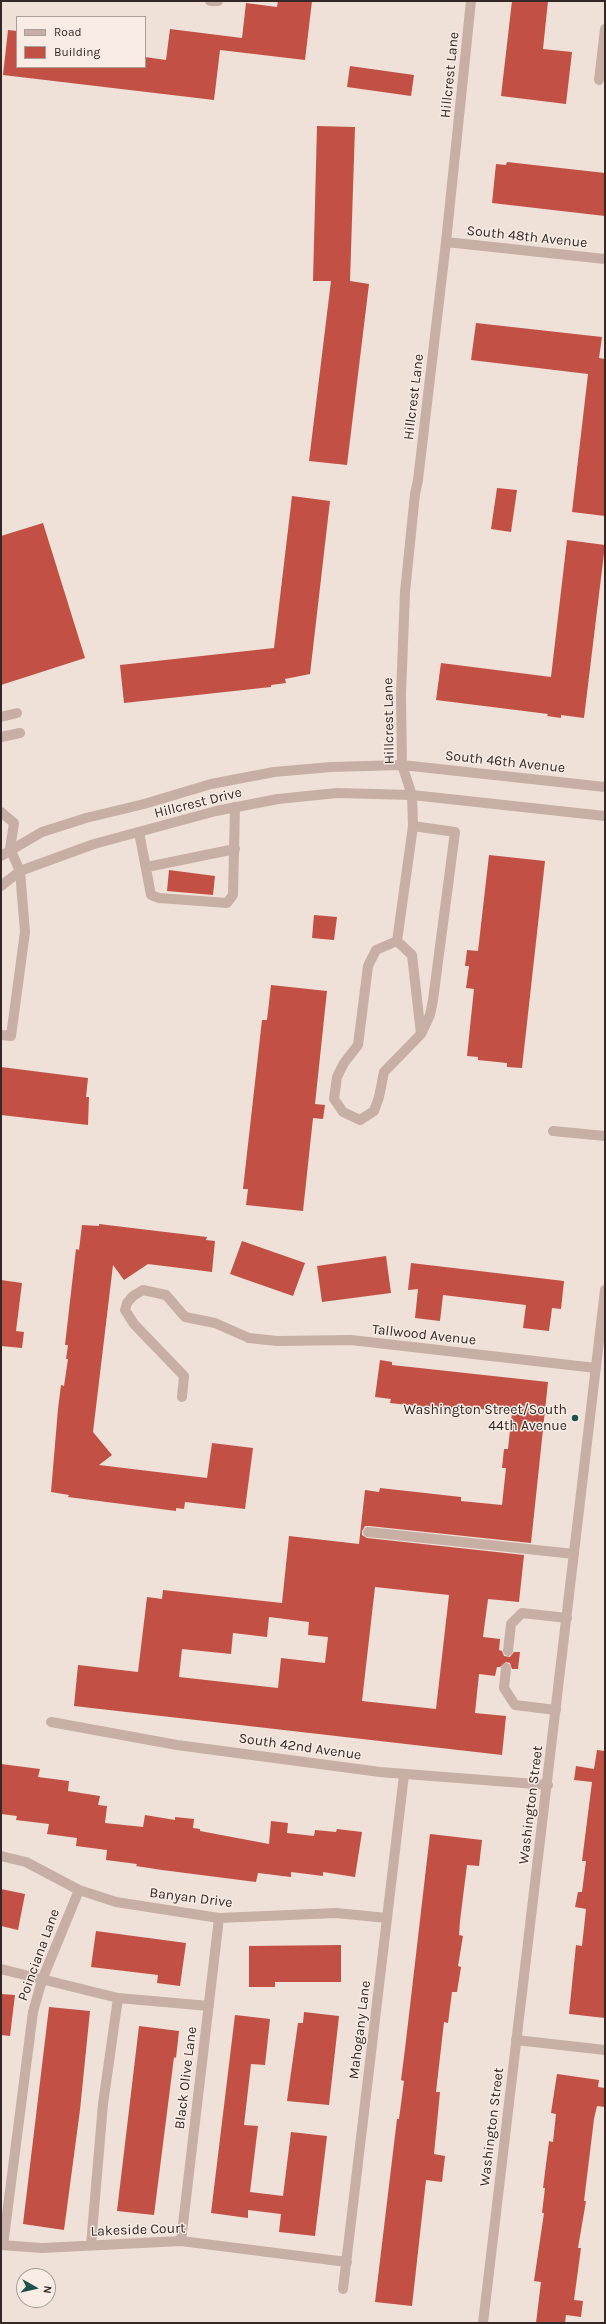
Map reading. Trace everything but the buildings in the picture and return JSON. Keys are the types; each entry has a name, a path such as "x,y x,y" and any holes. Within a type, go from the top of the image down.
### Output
{"street":[{"path":"210,1 218,1"},
{"name":"Hillcrest Lane","path":"397,941 413,826 412,795 402,765 401,694 405,592 415,494 418,480 446,242 471,1"},
{"path":"599,80 605,29"},
{"name":"South 48th Avenue","path":"446,242 605,259"},
{"path":"1,718 17,713"},
{"path":"1,737 20,733"},
{"name":"South 46th Avenue","path":"402,765 605,787"},
{"name":"Hillcrest Drive","path":"1,856 5,847 42,832 211,784 274,772 331,767 402,765"},
{"name":"Hillcrest Drive","path":"1,886 20,871 87,846 235,808 278,799 337,793 412,795"},
{"path":"412,795 605,816"},
{"path":"140,832 151,895 158,898 227,903 233,895 235,808"},
{"path":"1,812 14,823 5,847 20,871 25,932 11,1036 1,1035"},
{"path":"413,826 456,832 430,1015 421,1034 384,1072 379,1097 374,1111 360,1120 343,1112 334,1099 337,1077 344,1063 358,1045 368,966 376,950 397,941 412,955 421,1034"},
{"path":"147,867 234,849"},
{"path":"553,1131 605,1136"},
{"name":"Tallwood Avenue","path":"182,1397 184,1376 134,1324 125,1310 127,1303 133,1296 143,1290 166,1295 185,1317 215,1323 249,1338 277,1341 351,1340 596,1368"},
{"name":"Washington Street","path":"483,2323 548,1785 596,1368 602,1344 605,1290"},
{"path":"368,1532 574,1554"},
{"path":"508,1651 511,1624 522,1613 567,1618"},
{"path":"506,1668 504,1688 515,1705 556,1710"},
{"name":"South 42nd Avenue","path":"51,1722 178,1745 404,1774 548,1785"},
{"name":"Mahogany Lane","path":"343,2289 404,1774"},
{"name":"Banyan Drive","path":"1,1856 26,1862 79,1890 116,1902 219,1918 336,1913 387,1918"},
{"name":"Poinciana Lane","path":"2,2245 33,2012 42,1980 79,1890"},
{"name":"Black Olive Lane","path":"181,2241 219,1918"},
{"path":"1,1969 118,1998 209,2006"},
{"path":"91,2245 103,2104 118,1998"},
{"path":"516,2040 605,2050"},
{"name":"Lakeside Court","path":"2,2245 42,2248 181,2241 347,2262"}],"place":[{"name":"Washington Street/South 44th Avenue","path":"575,1418"}]}
